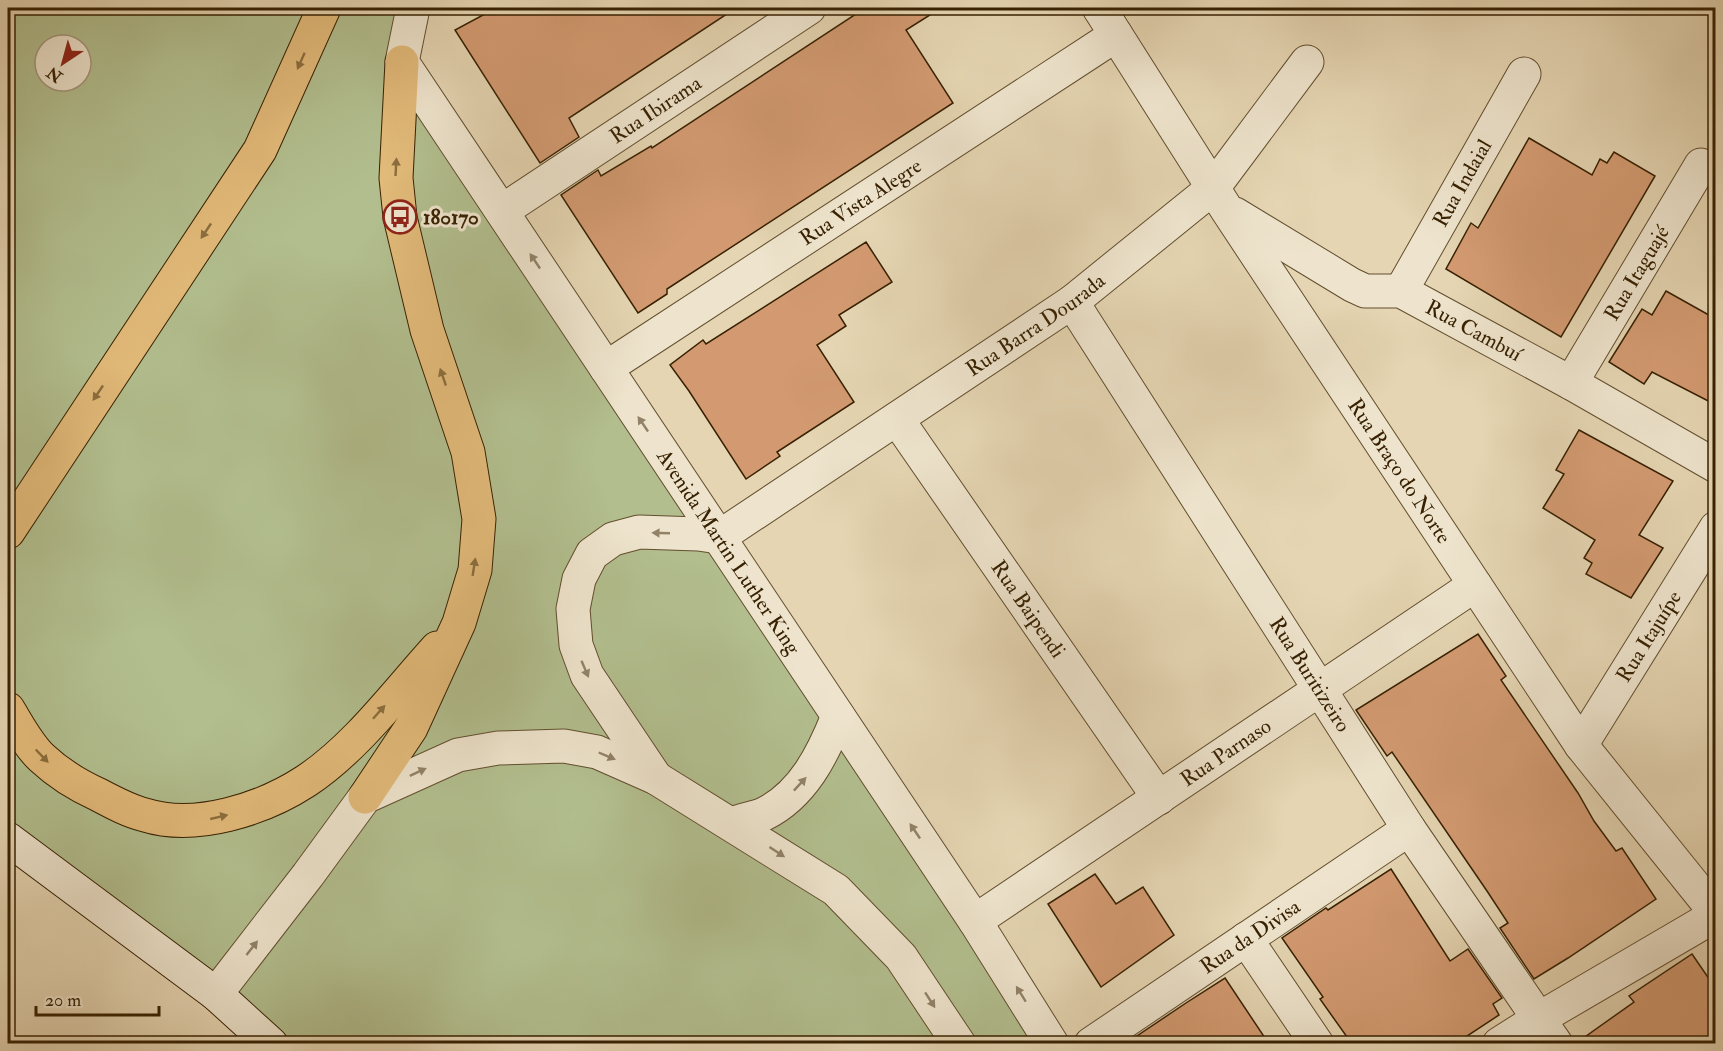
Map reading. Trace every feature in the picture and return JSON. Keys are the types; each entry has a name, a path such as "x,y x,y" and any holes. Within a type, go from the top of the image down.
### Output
{"highway":[{"path":"8,532 260,150 324,8"},
{"path":"365,797 411,728 459,623 475,570 479,519 468,452 427,330 400,218 396,178 402,62"},
{"path":"8,709 41,757 78,785 146,816 178,820 206,820 241,812 285,794 307,780 358,736 459,623"}],"street":[{"path":"402,62 413,8"},
{"name":"Rua Ibirama","path":"502,211 809,8"},
{"name":"Rua Braço do Norte","path":"1108,16 1220,199 1581,745 1716,914"},
{"name":"Rua Vista Alegre","path":"606,368 1108,16"},
{"name":"Avenida Martin Luther King","path":"402,62 975,921 1052,1044"},
{"name":"Rua Barra Dourada","path":"719,537 1072,302 1220,199 1308,62"},
{"name":"Rua Indaial","path":"1401,291 1524,74"},
{"name":"Rua Itaguajé","path":"1572,383 1701,165"},
{"name":"Rua Cambuí","path":"1220,199 1352,285 1365,291 1401,291 1572,383 1716,466"},
{"name":"Rua Buritizeiro","path":"1072,302 1409,829 1548,1031"},
{"name":"Rua Baipendi","path":"897,419 1159,798"},
{"name":"Rua Itajuípe","path":"1581,745 1716,528"},
{"path":"656,778 587,675 576,645 573,609 579,579 592,554 613,539 639,532 719,537"},
{"name":"Rua Parnaso","path":"975,921 1475,585"},
{"path":"732,824 764,814 798,787 812,770 828,742 838,716"},
{"path":"216,994 365,797 458,754 498,748 564,746 597,752 656,778 836,890 902,957 959,1044"},
{"name":"Rua da Divisa","path":"1091,1044 1409,829"},
{"path":"8,839 216,994 271,1044"},
{"path":"1500,1044 1548,1031 1716,914"},
{"path":"1246,939 1317,1044"}],"green space":[{"path":"8,8 315,8 255,150 8,517"},
{"path":"324,8 413,8 402,63 1052,1043 268,1043 8,837 8,532 260,150"}],"building":[{"path":"496,8 736,8 569,118 579,137 540,163 455,30"},
{"path":"865,8 941,8 906,30 953,103 667,289 667,294 638,313 561,195 598,170 601,176 651,146 652,148"},
{"path":"1529,138 1592,175 1600,159 1607,163 1614,152 1655,176 1561,337 1446,269 1471,223 1478,228"},
{"path":"866,242 892,282 839,315 846,326 817,345 854,402 777,452 780,456 746,479 670,365 703,340 706,344"},
{"path":"1666,291 1716,319 1716,405 1652,372 1644,384 1609,362 1642,309 1652,315"},
{"path":"1579,430 1673,481 1639,535 1663,548 1631,598 1586,574 1592,563 1584,558 1595,540 1543,508 1564,474 1556,470"},
{"path":"1478,634 1506,676 1501,680 1578,793 1594,821 1616,851 1622,848 1656,899 1534,979 1500,928 1508,923 1487,891 1392,752 1387,756 1356,710"},
{"path":"1391,869 1450,961 1468,949 1502,998 1493,1004 1499,1015 1455,1044 1352,1044 1320,999 1323,997 1282,938 1326,908 1328,910"},
{"path":"1095,874 1116,904 1143,887 1174,935 1101,987 1048,904"},
{"path":"1692,954 1716,989 1716,1044 1575,1044 1634,1002 1629,996"},
{"path":"1225,978 1269,1044 1125,1044 1186,1003"}],"place":[{"name":"180170","path":"400,217"}]}
